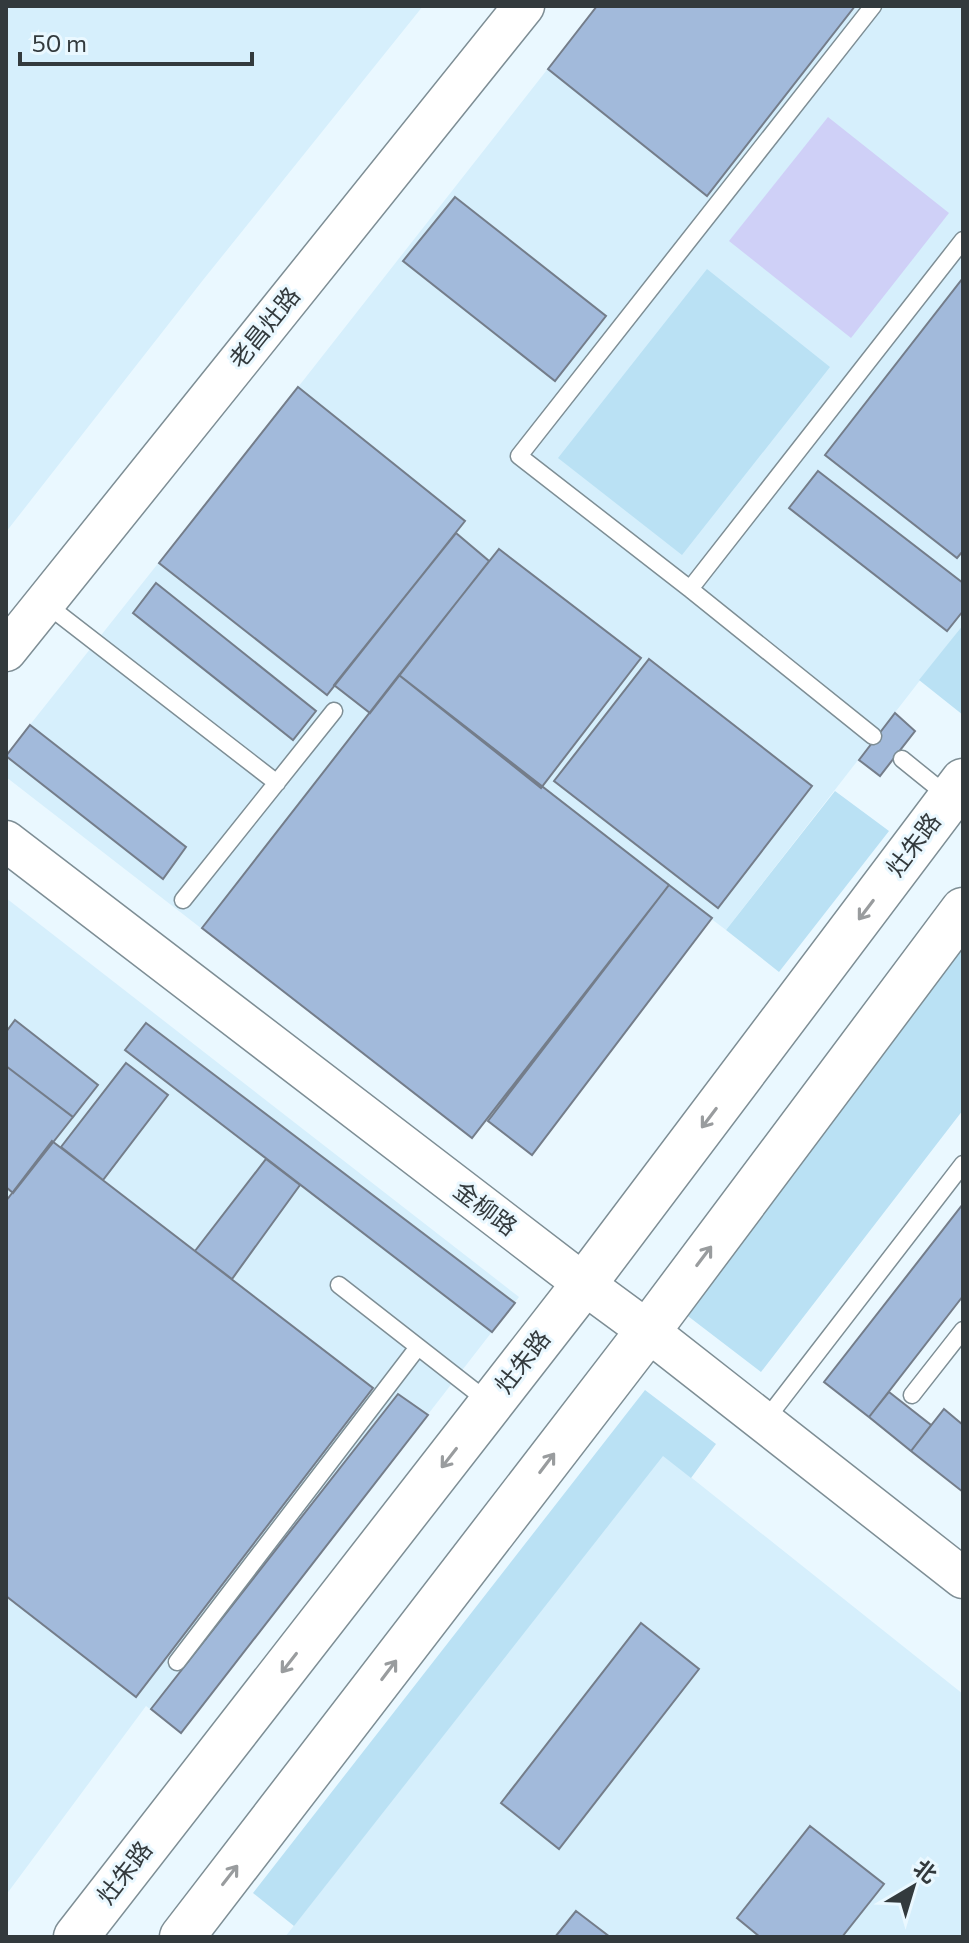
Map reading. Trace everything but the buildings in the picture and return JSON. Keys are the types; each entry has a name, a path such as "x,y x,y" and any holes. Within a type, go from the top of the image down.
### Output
{"main road":[{"name":"灶朱路","path":"76,1937 959,796"},
{"path":"182,1937 648,1331 963,910"}],"street":[{"name":"老昌灶路","path":"6,651 524,6"},
{"name":"金柳路","path":"6,841 648,1331 963,1578"}],"lane":[{"path":"873,6 519,456 873,736"},
{"path":"690,589 963,240"},
{"path":"44,603 277,783"},
{"path":"183,900 334,711"},
{"path":"902,759 959,796"},
{"path":"764,1422 963,1164"},
{"path":"339,1285 491,1404"},
{"path":"912,1395 963,1330"},
{"path":"177,1662 418,1347"}],"shaded area":[{"path":"6,6 423,6 6,532"},
{"path":"597,6 963,6 963,625 726,930 668,886 472,1138 6,777 6,755"},
{"path":"828,117 949,213 851,338 729,241"},
{"path":"707,269 830,367 682,555 558,458"},
{"path":"963,625 963,715 919,680"},
{"path":"835,791 889,831 779,972 726,930"},
{"path":"6,898 519,1297 181,1733 146,1706 6,1895"},
{"path":"963,941 963,1110 761,1372 680,1310"},
{"path":"645,1390 716,1444 691,1478 663,1456 294,1926 253,1893"},
{"path":"663,1455 963,1694 963,1937 285,1937"}]}
